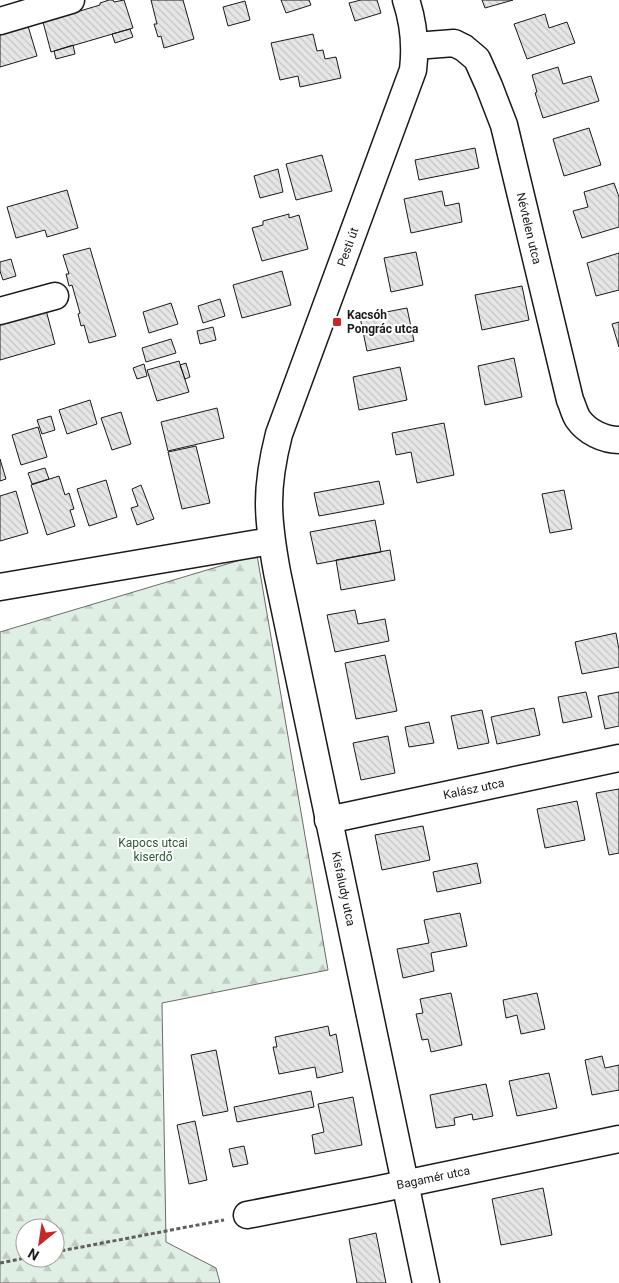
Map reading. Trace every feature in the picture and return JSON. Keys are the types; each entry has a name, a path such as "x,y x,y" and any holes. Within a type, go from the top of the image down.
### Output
{"street":[{"path":"0,21 71,0"},
{"name":"Pesti út","path":"268,494 279,434 413,70 416,46 406,0"},
{"name":"Névtelen utca","path":"416,46 454,43 464,48 477,59 504,125 570,400 577,418 585,427 602,437 619,440"},
{"path":"0,311 55,296"},
{"name":"Kisfaludy utca","path":"268,494 271,540 426,1283"},
{"path":"0,587 271,540"},
{"name":"Kalász utca","path":"328,820 619,758"},
{"name":"Bagamér utca","path":"247,1216 619,1139"}],"path":[{"path":"65,1250 247,1216"},
{"path":"0,1263 15,1260"}],"green space":[{"name":"Kapocs utcai kiserdő","path":"257,555 328,970 162,1003 166,1242 216,1268 220,1283 0,1283 0,632"}],"building":[{"path":"109,0 114,2 124,0 133,28 51,52 43,22 100,5 100,3"},
{"path":"151,0 183,0 194,39 164,48 161,36 158,37 154,24 157,24"},
{"path":"281,0 309,0 311,5 286,13"},
{"path":"361,0 377,0 381,13 355,21 349,3"},
{"path":"482,0 513,0 485,8"},
{"path":"245,1 250,20 228,26 223,7"},
{"path":"545,14 549,28 567,22 575,43 527,59 514,24"},
{"path":"28,26 37,56 0,67 0,35"},
{"path":"130,29 133,37 115,43 112,34"},
{"path":"313,34 317,51 323,50 325,59 336,57 341,78 300,87 298,76 280,80 271,43"},
{"path":"73,45 75,54 56,59 54,51"},
{"path":"558,67 563,84 591,76 599,101 543,118 535,93 537,92 532,75"},
{"path":"589,128 601,165 564,176 553,139"},
{"path":"475,148 479,168 419,180 415,160"},
{"path":"322,155 332,191 296,200 286,164"},
{"path":"278,169 283,192 260,198 254,176"},
{"path":"614,183 619,197 619,227 582,238 573,211 588,207 584,192"},
{"path":"67,190 78,228 47,237 45,230 16,238 7,207"},
{"path":"442,191 445,206 459,203 462,222 411,233 404,199"},
{"path":"289,214 289,218 299,215 308,249 262,261 252,228 263,225 263,221"},
{"path":"90,248 116,336 89,343 84,325 81,326 78,314 80,313 72,285 69,286 66,274 69,274 63,255"},
{"path":"416,252 423,285 391,292 384,258"},
{"path":"619,253 619,290 596,296 587,263"},
{"path":"11,259 16,276 3,280 0,262"},
{"path":"282,271 291,305 242,318 233,285"},
{"path":"522,286 529,320 482,330 475,295"},
{"path":"220,299 225,316 203,323 198,306"},
{"path":"171,303 178,324 149,333 143,312"},
{"path":"407,308 414,341 367,351 360,317"},
{"path":"46,310 55,344 0,360 0,323"},
{"path":"619,322 619,347 612,324"},
{"path":"213,327 216,340 200,344 197,331"},
{"path":"171,339 176,353 146,362 142,348"},
{"path":"514,358 522,397 485,405 478,366"},
{"path":"179,361 189,392 157,401 147,370"},
{"path":"186,363 190,377 185,379 180,365"},
{"path":"144,364 147,376 137,379 133,368"},
{"path":"400,367 407,400 359,410 353,377"},
{"path":"90,400 97,424 67,434 59,410"},
{"path":"217,408 224,438 168,451 161,422"},
{"path":"121,412 131,444 112,450 101,418"},
{"path":"51,416 55,430 42,434 37,420"},
{"path":"444,423 454,475 417,483 411,452 396,455 392,433"},
{"path":"38,427 47,457 21,465 12,435"},
{"path":"196,446 210,503 182,509 168,452"},
{"path":"0,459 6,479 0,481"},
{"path":"45,468 49,479 32,484 28,473"},
{"path":"59,476 65,495 69,493 74,509 70,510 75,526 47,535 31,485"},
{"path":"106,480 117,517 89,526 77,489"},
{"path":"379,481 384,504 319,516 314,493"},
{"path":"141,485 154,519 137,525 131,508 138,506 132,489"},
{"path":"564,490 572,529 550,533 542,494"},
{"path":"16,491 28,533 0,541 0,496"},
{"path":"375,520 381,552 317,564 310,532"},
{"path":"390,550 395,580 341,590 336,560"},
{"path":"355,610 358,624 385,619 389,641 335,652 327,615"},
{"path":"616,633 619,667 582,674 575,642"},
{"path":"385,655 397,711 356,719 345,663"},
{"path":"586,692 592,717 563,723 558,697"},
{"path":"619,692 619,726 605,729 598,696"},
{"path":"534,708 540,735 497,744 491,717"},
{"path":"482,710 489,743 458,749 451,716"},
{"path":"429,722 434,743 409,747 405,727"},
{"path":"388,736 395,773 361,780 353,743"},
{"path":"619,789 619,853 609,855 596,793"},
{"path":"577,801 585,840 545,848 537,809"},
{"path":"423,826 430,860 382,870 375,835"},
{"path":"477,863 481,883 437,892 433,872"},
{"path":"460,913 467,946 431,953 434,971 403,978 397,949 429,943 424,920"},
{"path":"451,993 462,1045 431,1052 428,1039 422,1040 416,1014 423,1013 420,999"},
{"path":"537,993 545,1029 521,1034 517,1015 506,1018 503,1000"},
{"path":"328,1026 330,1036 336,1034 343,1072 317,1078 315,1067 279,1074 273,1047 277,1047 275,1037"},
{"path":"216,1050 228,1111 203,1116 191,1055"},
{"path":"602,1056 605,1068 619,1065 619,1090 592,1095 585,1060"},
{"path":"549,1073 557,1108 517,1116 509,1081"},
{"path":"486,1084 493,1116 473,1120 472,1114 454,1118 455,1125 436,1128 430,1095"},
{"path":"311,1091 314,1107 237,1122 234,1107"},
{"path":"353,1097 362,1145 315,1154 312,1135 324,1132 318,1104"},
{"path":"195,1121 207,1180 189,1184 177,1125"},
{"path":"244,1146 248,1164 233,1167 229,1149"},
{"path":"543,1188 552,1235 501,1245 492,1199"},
{"path":"376,1233 386,1283 357,1283 349,1239"}],"place":[{"name":"Kacsóh Pongrác utca","path":"337,322"}]}
